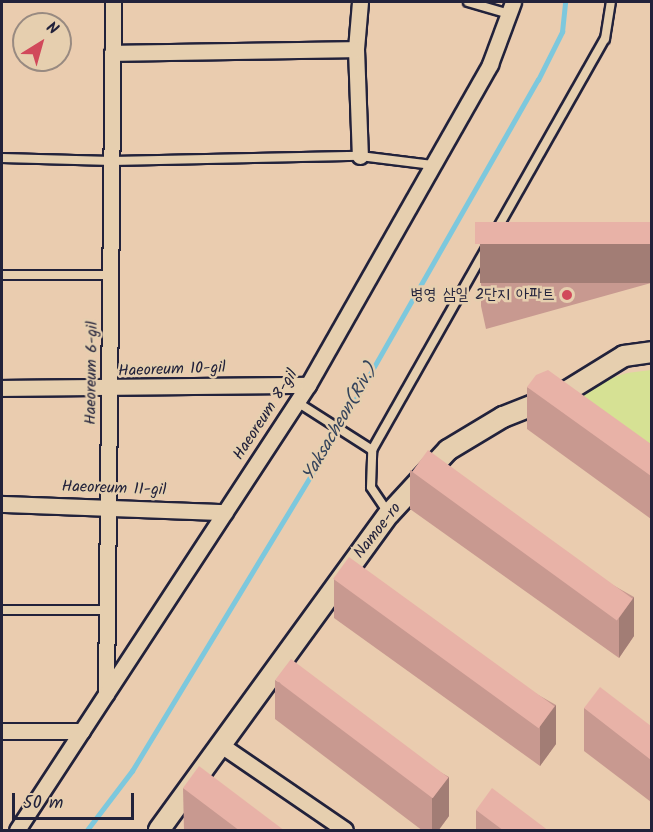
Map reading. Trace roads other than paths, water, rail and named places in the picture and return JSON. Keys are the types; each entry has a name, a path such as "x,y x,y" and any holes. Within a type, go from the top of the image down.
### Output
{"street":[{"name":"Haeoreum 6-gil","path":"106,694 113,2"},
{"path":"360,2 356,49 360,156"},
{"name":"Haeoreum 8-gil","path":"17,831 308,385 490,64 512,8"},
{"path":"112,52 356,49"},
{"name":"Namoe-ro","path":"159,831 388,514 448,450 503,417 564,393 624,356 651,352"},
{"name":"Haeoreum 10-gil","path":"2,388 109,390 308,385"},
{"name":"Haeoreum 11-gil","path":"2,504 108,506 225,512"},
{"path":"2,731 82,731"},
{"path":"221,745 345,831"}],"lane":[{"path":"468,2 512,8"},
{"path":"388,514 370,487 372,450 605,39 611,2"},
{"path":"2,158 112,161 360,156 432,165"},
{"path":"2,275 111,275"},
{"path":"297,402 372,450"},
{"path":"2,610 107,610"}],"waterway":[{"name":"Yaksacheon(Riv.)","path":"87,830 132,771 326,451 538,80 562,32 565,2"}],"place":[{"name":"병영 삼일 2단지 아파트","path":"567,295"}]}
